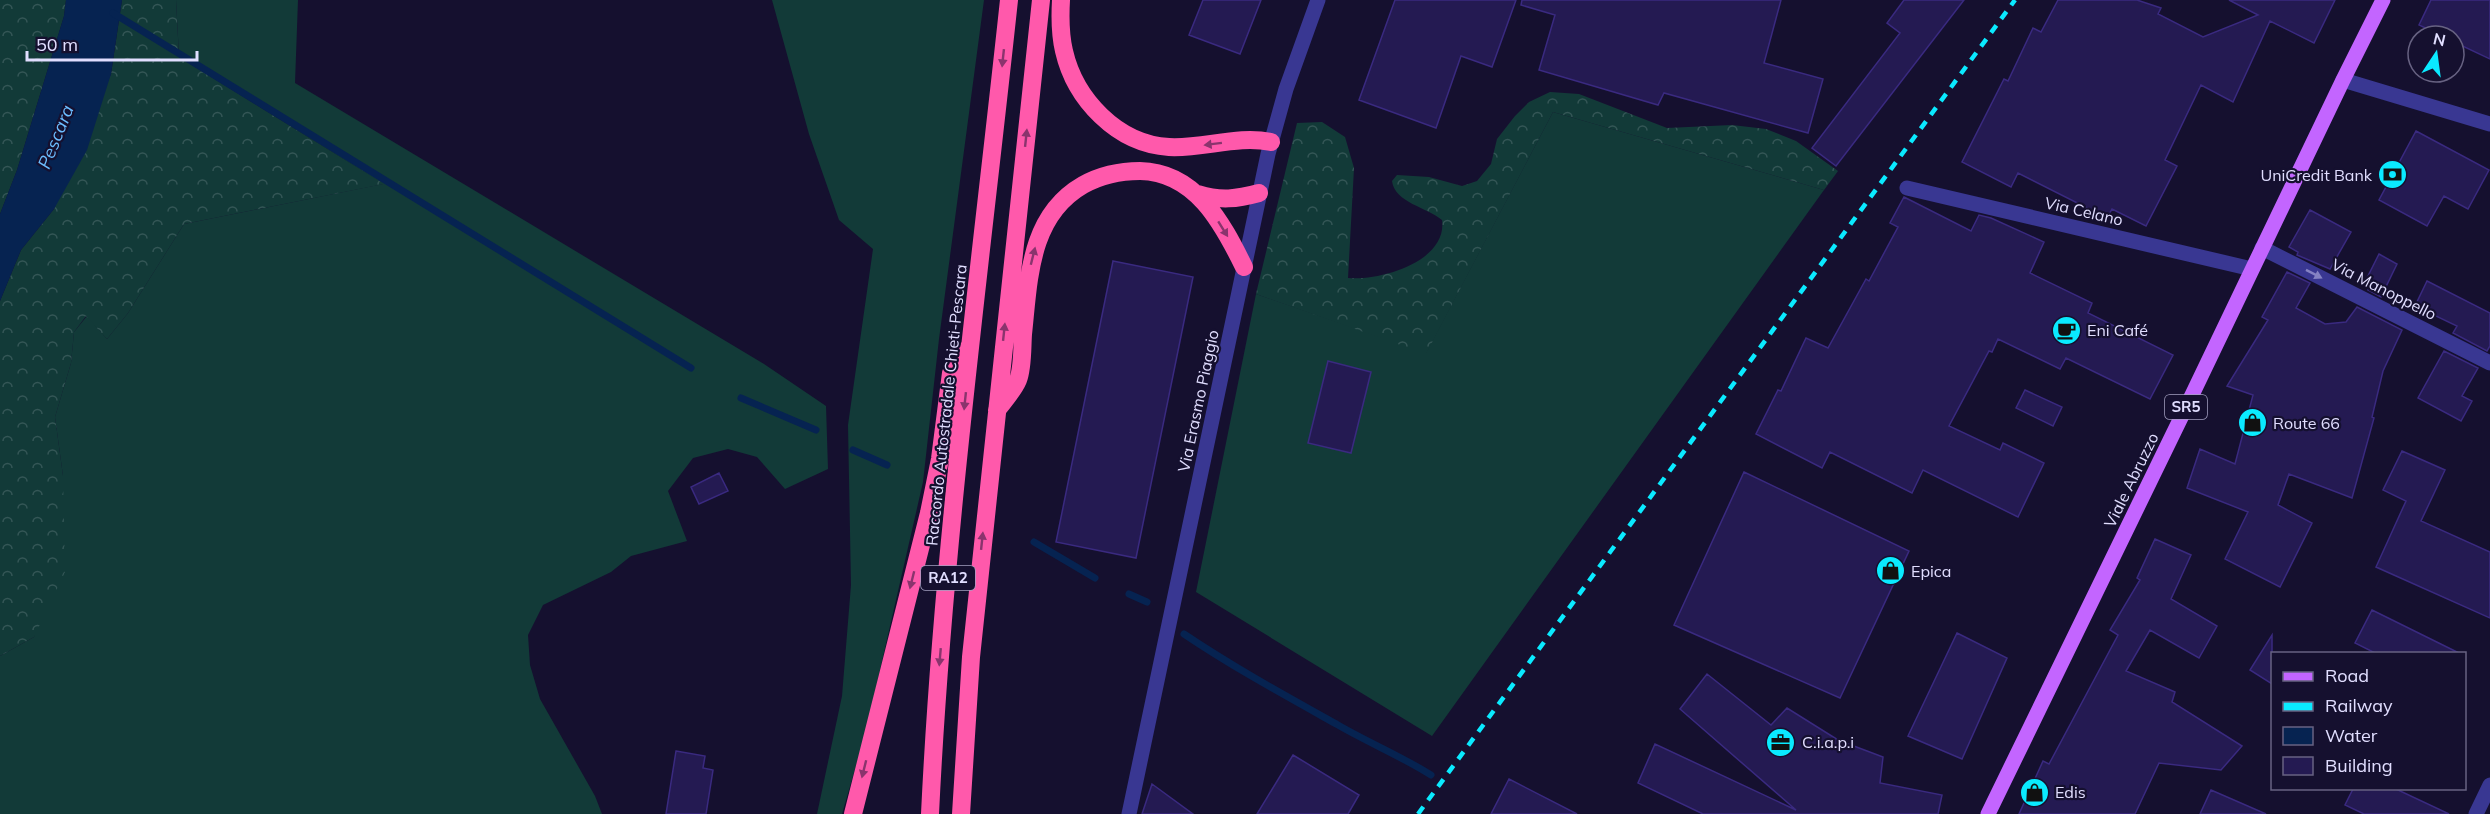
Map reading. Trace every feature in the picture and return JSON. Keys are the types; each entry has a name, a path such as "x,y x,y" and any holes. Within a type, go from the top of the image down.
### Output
{"highway":[{"name":"Raccordo Autostradale Chieti-Pescara","path":"930,814 941,650 971,343 1010,0"},
{"name":"RA12","path":"961,814 971,657 1041,0"},
{"path":"1061,0 1061,38 1072,75 1087,101 1111,125 1138,140 1163,146 1185,147 1237,140 1271,142"},
{"path":"996,411 1018,379 1033,257 1044,225 1062,201 1093,180 1129,171 1159,172 1177,179 1198,194 1226,233 1244,267"},
{"path":"1198,194 1236,199 1259,192"},
{"path":"853,814 929,513 940,459 951,373 971,343"}],"main road":[{"name":"Viale Abruzzo","path":"1988,814 2383,0"}],"street":[{"name":"Via Erasmo Piaggio","path":"1129,814 1259,192 1291,72 1318,0"},
{"path":"2343,80 2490,124"},
{"name":"Via Celano","path":"1907,188 2252,269"},
{"name":"Via Manoppello","path":"2262,248 2490,363"},
{"path":"2476,814 2490,785"}],"green space":[{"path":"0,0 66,0 64,16 17,170 0,214"},
{"path":"122,0 176,0 179,57 384,184 184,224 128,313 107,339 86,316 74,332 71,363 55,417 63,476 65,572 34,637 0,656 0,301 21,250 54,209 111,74"},
{"path":"176,0 298,0 295,83 764,364 826,406 828,469 785,489 757,457 728,449 693,458 668,491 687,541 631,556 611,572 543,605 528,635 530,665 540,699 595,796 602,814 0,814 0,656 34,637 63,476 55,417 71,363 74,332 87,316 107,339 128,313 184,224 383,184 179,56"},
{"path":"772,0 984,0 939,339 923,482 866,731 842,814 817,814 842,696 851,585 848,425 873,249 839,220 809,134"},
{"path":"1550,92 1579,94 1667,128 1732,125 1766,129 1796,141 1838,171 1824,190 1553,112 1426,354 1256,294 1297,123 1322,122 1345,137 1354,168 1348,278 1362,278 1394,272 1410,266 1434,247 1441,234 1442,220 1399,195 1392,181 1397,175 1429,177 1462,186 1477,181 1491,164 1497,139 1515,116 1529,102"},
{"path":"1553,112 1824,190 1432,736 1196,592 1256,294 1426,353","holes":["1328,361 1370,372 1350,453 1308,443"]}],"water":[{"name":"Pescara","path":"66,0 122,0 111,74 87,150 54,209 21,250 0,301 0,214 17,170 64,16"}],"building":[{"path":"1203,0 1261,0 1240,54 1189,35"},
{"path":"1395,0 1516,0 1492,67 1461,56 1436,128 1359,100"},
{"path":"1522,0 1781,0 1764,63 1823,79 1808,133 1664,93 1658,105 1539,70 1555,15 1521,5"},
{"path":"1904,0 1964,0 1836,166 1812,148 1900,33 1887,23"},
{"path":"2058,0 2137,0 2161,8 2158,14 2203,37 2258,15 2229,0 2335,0 2314,43 2270,21 2233,102 2201,85 2165,160 2177,166 2146,226 2112,209 2107,218 2018,173 2011,187 1962,162 2004,79 2008,81 2033,28 2041,32"},
{"path":"2431,0 2490,0 2490,59 2466,48 2466,24 2419,24"},
{"path":"2416,131 2489,170 2468,209 2444,196 2427,226 2379,200"},
{"path":"1904,197 1971,231 1979,215 1991,218 2044,242 2030,273 2092,303 2088,313 2173,355 2150,399 2066,358 2060,369 1998,339 1992,352 1989,351 1949,426 2000,450 2003,443 2044,463 2018,517 1923,470 1912,493 1830,452 1822,468 1756,434 1778,390 1781,391 1806,338 1828,348 1866,279 1869,281 1898,227 1890,223"},
{"path":"2310,210 2351,232 2330,269 2297,255 2298,252 2289,247"},
{"path":"2379,254 2397,264 2381,297 2368,290 2370,287 2364,284"},
{"path":"1113,261 1193,277 1136,558 1056,542"},
{"path":"2287,272 2310,283 2296,308 2325,324 2346,322 2357,307 2402,330 2383,371 2372,417 2374,418 2352,498 2289,474 2278,505 2312,523 2280,587 2225,559 2248,512 2187,488 2200,449 2235,464 2253,395 2227,386 2268,320 2262,317"},
{"path":"2427,281 2490,313 2490,346 2487,351 2453,333 2457,326 2415,306"},
{"path":"2444,351 2478,368 2462,396 2472,401 2461,421 2418,398"},
{"path":"1328,361 1371,372 1351,453 1308,443"},
{"path":"2025,390 2062,407 2053,426 2016,408"},
{"path":"2402,451 2445,470 2421,521 2490,552 2490,618 2376,567 2406,501 2383,490"},
{"path":"1744,472 1909,551 1840,698 1674,625"},
{"path":"719,473 728,491 699,504 691,487"},
{"path":"2155,539 2191,555 2171,599 2217,626 2199,658 2150,630 2126,671 2175,692 2172,702 2242,746 2221,770 2159,763 2135,814 2019,814 2043,761 2049,764 2118,635 2110,630 2140,580 2137,578"},
{"path":"2372,610 2457,652 2373,652 2355,643"},
{"path":"1957,633 2007,658 1962,759 1908,736"},
{"path":"2272,635 2271,683 2250,670"},
{"name":"C.i.a.p.i","path":"1707,674 1771,725 1787,708 1838,740 1883,757 1880,783 1942,795 1938,814 1703,814 1638,783 1655,744 1796,810 1680,709"},
{"path":"676,751 705,756 703,768 713,770 706,814 666,814"},
{"path":"1293,755 1359,795 1348,814 1257,814"},
{"path":"1509,779 1577,814 1491,814"},
{"path":"1152,784 1193,814 1142,814"},
{"path":"2211,790 2266,814 2200,814"},
{"path":"2352,790 2398,790 2449,814 2364,814 2345,805"}],"waterway":[{"path":"113,13 691,368"},
{"path":"741,398 816,430"},
{"path":"853,450 887,465"},
{"path":"1034,542 1095,578"},
{"path":"1129,594 1147,602"},
{"path":"1184,634 1279,692 1431,775"}],"railway":[{"path":"1418,814 2015,0"}],"place":[{"name":"UniCredit Bank","path":"2393,175"},
{"name":"Eni Café","path":"2066,330"},
{"name":"Route 66","path":"2252,423"},
{"name":"Epica","path":"1890,571"},
{"name":"C.i.a.p.i","path":"1781,742"},
{"name":"Edis","path":"2034,792"}]}
